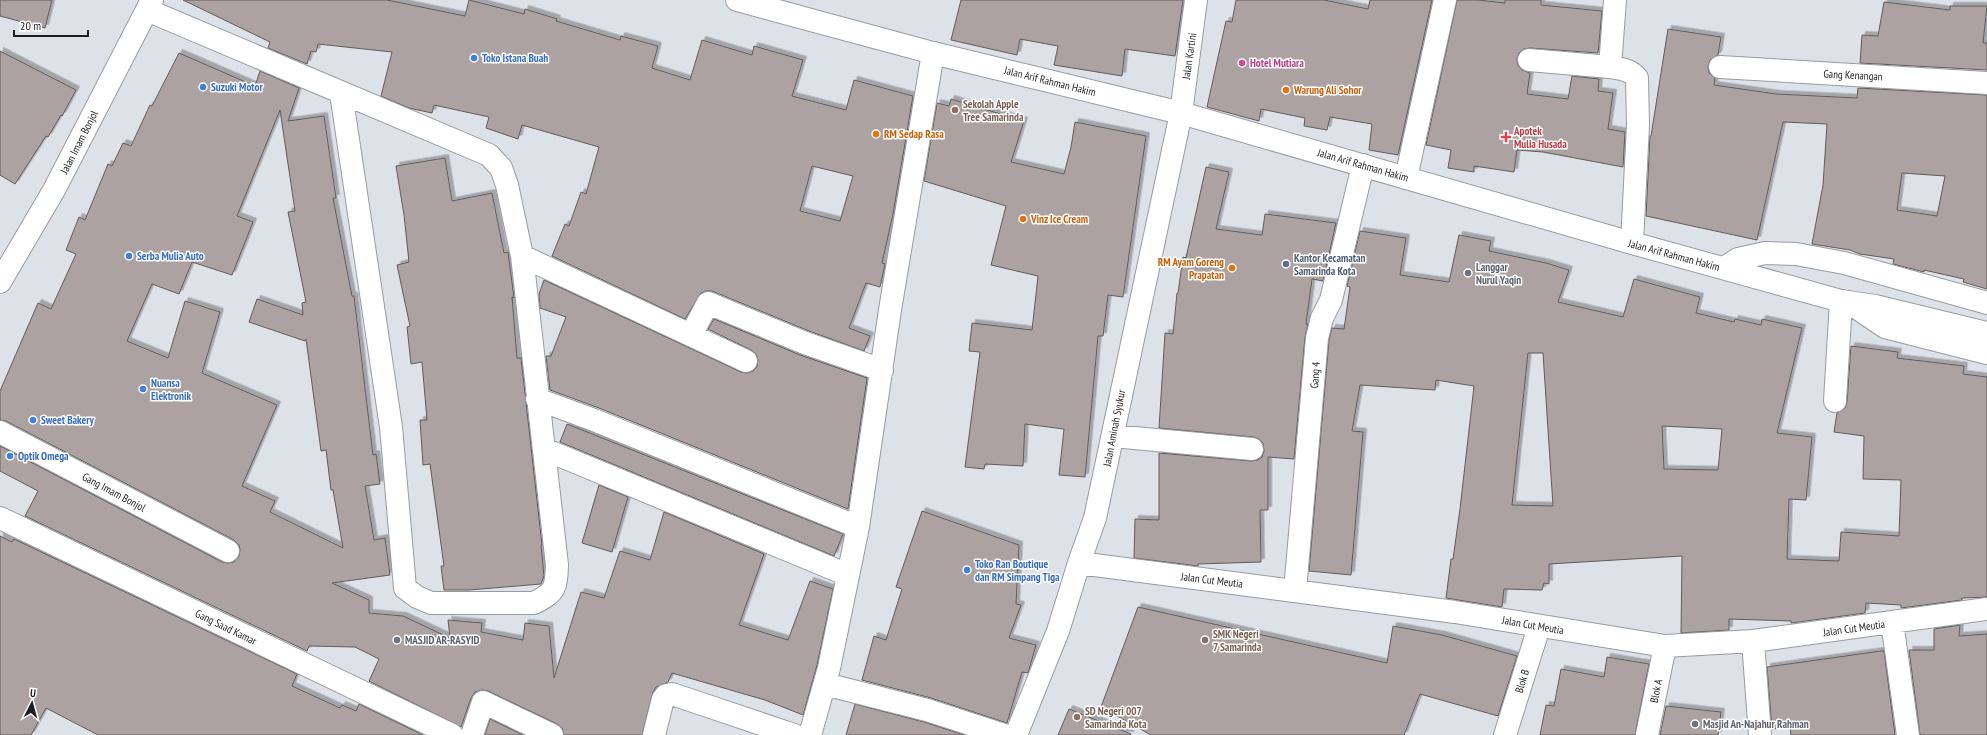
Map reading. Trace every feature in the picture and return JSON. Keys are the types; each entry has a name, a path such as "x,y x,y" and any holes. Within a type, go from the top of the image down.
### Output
{"street":[{"name":"Jalan Arif Rahman Hakim","path":"737,0 933,53 1181,113 1632,243 1845,302 1875,306 1987,333"},
{"name":"Jalan Kartini","path":"1181,113 1196,0"},
{"path":"1406,178 1445,0"},
{"path":"1610,67 1615,0"},
{"path":"150,5 341,93 489,155 501,168 507,185 522,256 557,565 556,586 546,597 534,603 431,603 417,597 405,588 391,427 341,93"},
{"name":"Jalan Imam Bonjol","path":"0,282 54,190 150,5"},
{"path":"810,735 825,684 858,527 933,53"},
{"path":"1529,60 1610,67 1627,70 1633,73 1637,78 1638,125 1632,243"},
{"name":"Gang Kenangan","path":"1720,67 1987,83"},
{"name":"Jalan Aminah Syukur","path":"1016,735 1058,631 1079,563 1095,518 1181,113"},
{"name":"Gang 4","path":"1295,591 1317,338 1322,318 1331,300 1335,286 1363,165"},
{"path":"1724,268 1738,259 1765,253 1796,254 1844,263 1987,303"},
{"path":"522,256 746,361"},
{"path":"691,335 708,302 805,343 882,370"},
{"path":"1835,401 1845,302 1885,326 1987,353"},
{"path":"537,399 594,420 858,527"},
{"name":"Gang Imam Bonjol","path":"0,432 228,551"},
{"path":"1113,436 1252,448"},
{"path":"544,449 848,575"},
{"name":"Gang Saad Kamar","path":"0,518 452,735"},
{"name":"Jalan Cut Meutia","path":"1079,563 1455,612 1539,627 1665,646 1753,641 1987,609"},
{"path":"1892,622 1908,735"},
{"name":"Blok B","path":"1505,735 1539,627"},
{"path":"1753,641 1760,735"},
{"name":"Blok A","path":"1647,735 1665,646"},
{"path":"825,684 927,710 1004,735"},
{"path":"654,735 663,699 666,695 672,694 794,735"},
{"path":"472,735 483,702 552,735"}],"building":[{"path":"0,0 52,0 45,28 0,16"},
{"path":"183,0 387,0 465,16 469,0 524,14 525,9 557,19 556,21 620,40 621,36 658,46 652,68 690,80 702,40 752,55 754,46 803,60 792,96 846,110 854,80 913,96 893,214 882,263 885,264 880,287 866,283 849,328 870,336 864,351 809,331 712,291 701,293 685,319 552,256 565,224 569,226 581,192 586,194 599,147 522,125 518,139 486,128 489,117 434,105 432,113 409,108 381,96 392,52 318,44 316,52 311,51 307,64 268,48 270,42","holes":["812,166 853,176 840,221 800,211"]},
{"path":"961,0 1183,0 1175,56 1125,49 1122,76 1054,65 1058,46 1020,39 1017,55 951,40"},
{"path":"1236,0 1324,0 1368,9 1370,0 1432,0 1398,155 1369,150 1372,124 1330,117 1327,130 1304,126 1305,118 1261,109 1259,121 1207,107 1226,21 1232,22"},
{"path":"1457,0 1478,0 1505,3 1505,0 1541,0 1541,5 1602,11 1598,53 1530,48 1524,49 1519,53 1517,59 1518,65 1522,70 1530,73 1527,94 1568,99 1572,76 1599,79 1598,91 1613,93 1608,129 1625,132 1623,167 1543,152 1517,150 1514,172 1474,166 1474,172 1448,168 1451,150 1426,145"},
{"path":"1884,2 1950,10 1950,6 1987,6 1983,43 1987,43 1987,70 1860,63 1862,35 1878,36"},
{"path":"1668,29 1721,37 1718,55 1710,60 1708,66 1709,73 1715,78 1714,85 1776,94 1857,98 1858,88 1987,95 1987,289 1963,282 1964,279 1924,270 1924,272 1893,264 1894,259 1812,244 1823,185 1827,124 1783,122 1757,240 1646,216 1651,136","holes":["1902,173 1945,176 1937,216 1897,210"]},
{"path":"0,51 76,90 62,116 61,115 48,137 46,136 15,184 0,175"},
{"path":"179,53 255,86 260,71 299,88 288,121 324,116 336,198 333,198 352,296 354,296 373,455 376,454 380,484 365,486 374,540 385,538 390,575 332,583 369,600 369,613 403,616 450,638 448,620 482,623 481,632 523,640 525,623 549,626 554,678 581,592 604,598 620,551 650,560 664,512 764,554 739,625 788,640 810,581 833,589 817,665 803,715 765,700 672,673 668,682 656,687 653,692 642,735 564,735 562,728 557,724 488,691 482,690 475,692 471,698 461,727 369,681 379,659 355,647 309,646 307,651 25,516 38,491 0,471 0,446 222,562 234,562 239,556 239,545 234,540 6,421 0,420 0,391 38,303 51,309 76,254 66,250 79,217 85,220 108,164 112,166 123,143 131,146 150,105 152,106","holes":["280,110 295,211 288,212 306,302 302,303 303,315 257,299 249,322 305,341 306,339 321,451 326,450 331,490 333,490 343,548 270,512 275,501 242,486 277,405 202,373 220,312 185,301 168,358 127,341 152,284 179,294 192,262 232,275 253,222 237,216"]},
{"path":"951,99 1024,121 1011,162 1064,174 1071,147 1075,122 1146,136 1123,297 1108,295 1103,336 1098,336 1085,477 1059,475 1064,429 1025,424 1023,466 985,464 984,469 965,467 980,352 969,351 972,323 1032,330 1038,276 991,265 1006,206 924,181 937,103 949,106"},
{"path":"445,158 452,201 492,193 504,253 508,252 514,298 512,297 517,358 521,358 542,545 544,576 541,584 469,590 444,590 441,566 444,566 430,464 423,465 420,420 427,420 422,362 411,364 407,327 410,326 397,265 409,262 404,215 396,166"},
{"path":"1206,167 1229,172 1216,229 1262,235 1265,214 1336,223 1323,281 1312,279 1306,324 1308,324 1305,337 1294,459 1268,457 1268,510 1260,510 1261,562 1198,564 1198,566 1134,558 1135,519 1159,520 1159,453 1251,461 1258,460 1262,457 1264,451 1263,443 1259,439 1253,437 1159,428 1165,333 1173,334 1177,293 1183,257 1186,258"},
{"path":"1360,231 1406,238 1400,275 1449,282 1459,235 1491,241 1489,251 1546,263 1569,270 1558,302 1623,317 1634,279 1700,297 1696,313 1734,322 1735,319 1761,325 1762,319 1802,328 1777,433 1812,437 1806,500 1789,499 1787,559 1839,561 1841,532 1899,536 1901,480 1863,479 1864,436 1834,432 1837,413 1845,408 1847,402 1851,346 1898,352 1897,358 1964,366 1963,374 1987,377 1987,597 1962,598 1962,600 1901,608 1901,605 1866,603 1865,613 1791,623 1791,621 1729,619 1729,630 1681,633 1682,556 1549,564 1549,584 1544,583 1542,590 1504,589 1502,607 1446,598 1460,509 1474,386 1436,380 1435,390 1360,385 1352,431 1363,432 1351,575 1309,571 1329,340 1332,328 1344,329 1350,287 1347,286","holes":["1528,353 1543,353 1553,506 1512,505","1662,426 1722,429 1718,470 1664,469"]},
{"path":"544,280 741,372 747,373 753,371 757,367 758,360 756,354 751,350 708,329 714,319 800,355 867,378 848,509 599,408 550,390 546,356 551,356 566,317 540,308 539,294"},
{"path":"567,424 843,534 834,556 560,442"},
{"path":"599,485 628,497 612,552 582,543"},
{"path":"922,511 1019,545 1016,604 1021,605 1009,638 1036,645 1028,673 1022,672 1007,723 931,698 862,680 874,636 886,640 902,589 896,587"},
{"path":"0,536 12,542 14,539 297,674 292,686 340,708 342,705 356,711 359,704 423,735 98,735 46,708 31,735 0,735"},
{"name":"SMK Negeri 7 Samarinda","path":"1138,607 1387,663 1393,626 1442,635 1517,656 1498,716 1420,694 1404,735 1151,735 1101,707"},
{"path":"1960,625 1959,636 1987,634 1987,735 1920,735 1909,650 1934,650 1934,629"},
{"path":"1884,651 1895,735 1791,735 1790,727 1772,729 1767,667"},
{"path":"1607,657 1649,664 1635,735 1540,735 1546,705 1554,706 1561,669 1604,677"},
{"path":"855,704 924,722 964,735 846,735"},
{"name":"Masjid An-Najahur Rahman","path":"1666,706 1721,712 1718,735 1660,735"},
{"name":"SD Negeri 007 Samarinda Kota","path":"1069,709 1131,734 1058,735"},
{"path":"490,719 523,735 485,735"}],"place":[{"name":"Toko Istana Buah","path":"474,58"},
{"name":"Hotel Mutiara","path":"1242,63"},
{"name":"Suzuki Motor","path":"203,87"},
{"name":"Warung Ali Sohor","path":"1286,90"},
{"name":"Sekolah Apple Tree Samarinda","path":"955,110"},
{"name":"RM Sedap Rasa","path":"876,134"},
{"name":"Apotek Mulia Husada","path":"1506,137"},
{"name":"Vinz Ice Cream","path":"1023,219"},
{"name":"Serba Mulia Auto","path":"129,256"},
{"name":"Kantor Kecamatan Samarinda Kota","path":"1286,264"},
{"name":"RM Ayam Goreng Prapatan","path":"1232,268"},
{"name":"Langgar Nurul Yaqin","path":"1468,273"},
{"name":"Nuansa Elektronik","path":"143,389"},
{"name":"Sweet Bakery","path":"33,420"},
{"name":"Optik Omega","path":"10,456"},
{"name":"Toko Ran Boutique dan RM Simpang Tiga","path":"967,570"},
{"name":"MASJID AR-RASYID","path":"397,640"},
{"name":"SMK Negeri 7 Samarinda","path":"1205,640"},
{"name":"SD Negeri 007 Samarinda Kota","path":"1077,717"},
{"name":"Masjid An-Najahur Rahman","path":"1695,724"}]}
